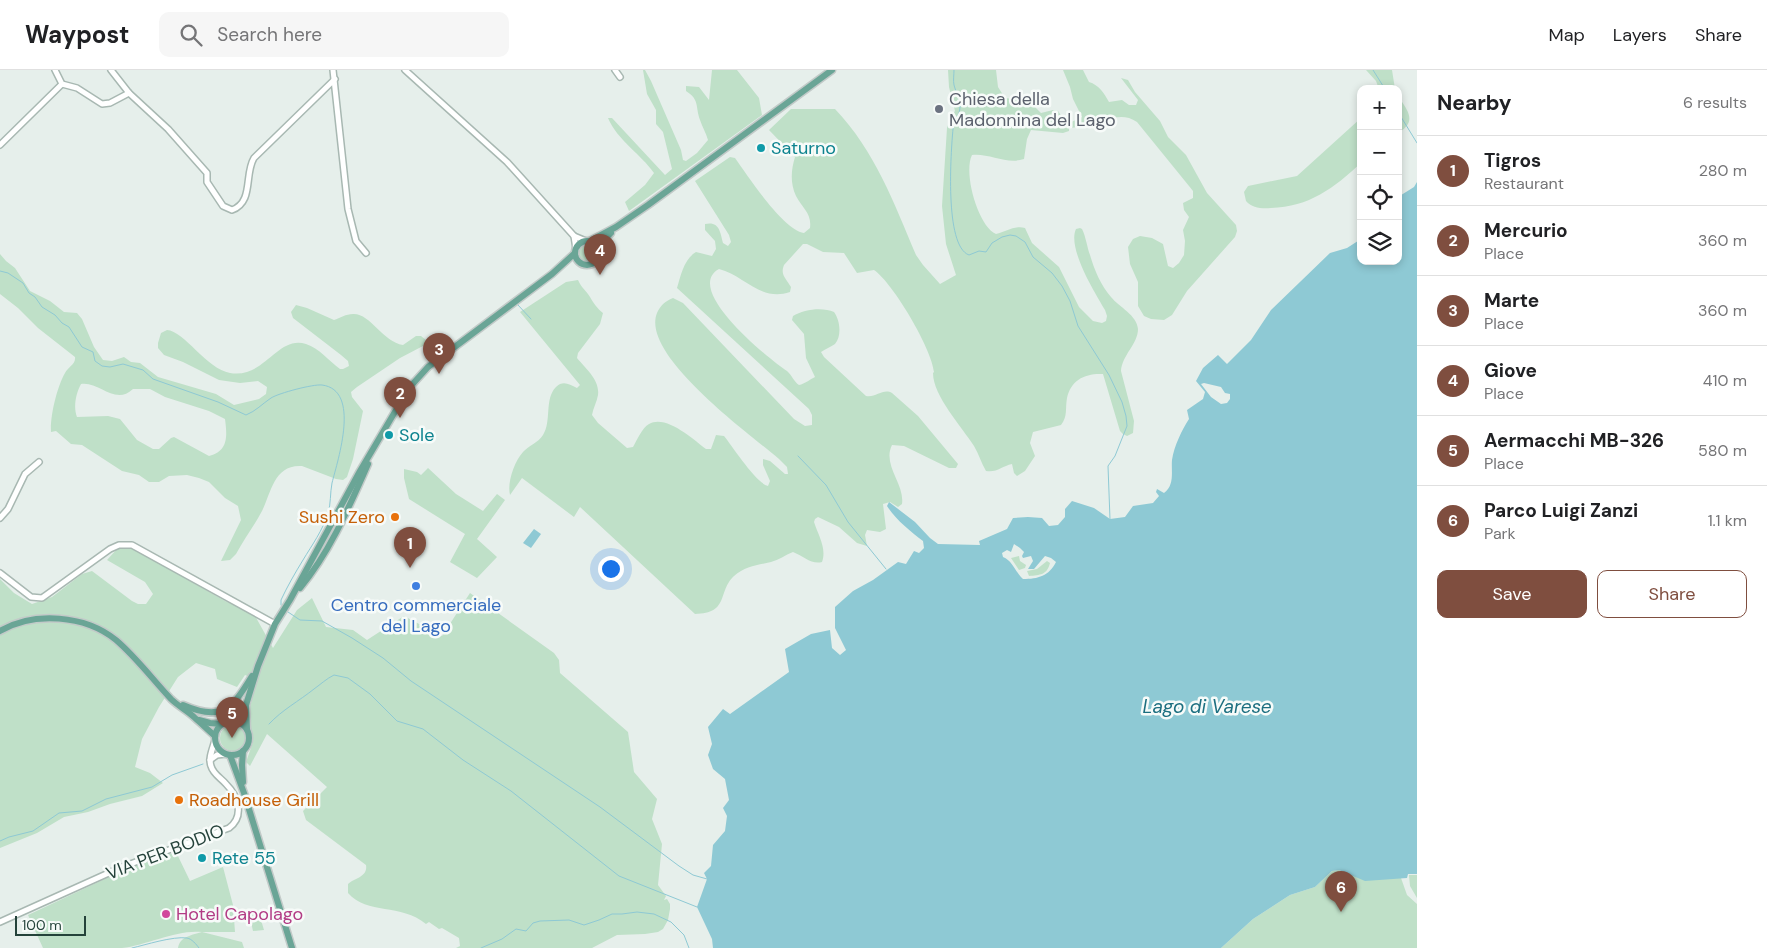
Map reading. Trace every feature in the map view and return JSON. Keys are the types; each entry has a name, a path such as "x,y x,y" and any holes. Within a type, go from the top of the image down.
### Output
{"main road":[{"path":"552,274 571,264 589,265 596,262 603,241 616,228 832,70"},
{"path":"228,755 239,754 249,743 246,705 258,666 275,624 409,388 428,367 552,274 575,251 581,242 588,241 616,228"},
{"path":"588,241 594,243 599,251"},
{"path":"575,251 581,264"},
{"path":"290,600 315,570 354,499 382,433"},
{"path":"339,525 338,520 348,494"},
{"path":"316,553 322,547 333,528 339,525"},
{"path":"0,630 17,623 46,618 71,620 93,627 115,639 173,700 215,738 219,748 228,755 244,793 292,948"},
{"path":"173,700 194,710 218,713 240,697 258,666"},
{"path":"196,719 222,724 233,720 246,705"},
{"path":"233,720 244,724 248,729"},
{"path":"215,738 222,724"},
{"path":"243,751 244,793"}],"street":[{"path":"55,70 62,84 77,88 102,104 110,103 129,93"},
{"path":"111,70 129,93 168,129 207,173 206,182 224,206 232,210 238,208 243,202 247,190 249,166 254,158 336,79"},
{"path":"334,70 348,209 356,241 366,252"},
{"path":"405,70 507,162 574,236 588,241"},
{"path":"615,70 620,77"},
{"path":"819,70 821,78"},
{"path":"0,145 62,84"},
{"path":"574,236 575,251"},
{"path":"0,518 8,509 25,474 39,462"},
{"path":"0,573 30,597 42,598 110,549 119,545 132,545 275,624"},
{"path":"210,760 215,738"},
{"path":"210,760 217,755 228,755"},
{"name":"VIA PER BODIO","path":"0,922 122,867 233,825 239,814 235,796 228,785 212,770 210,760"}],"green space":[{"path":"643,70 645,70 651,81 681,150 683,160 686,161 697,153 708,140 695,100 686,91 686,86 699,87 709,100 712,70 737,70 759,98 762,115 629,211 625,202 645,185 654,173 618,134 608,118 612,118 665,175 672,169 663,132 656,124 656,110 647,94"},
{"path":"948,70 996,70 998,87 1005,98 1029,101 1041,113 1053,110 1058,111 1067,124 1082,117 1073,99 1063,70 1083,70 1089,82 1098,87 1109,102 1122,100 1129,105 1136,105 1138,100 1121,78 1128,80 1135,92 1160,121 1168,137 1186,155 1207,193 1236,225 1235,237 1187,291 1172,315 1164,320 1151,319 1144,316 1138,306 1138,282 1130,264 1128,247 1133,239 1140,236 1152,238 1163,244 1168,266 1173,268 1179,263 1184,255 1185,241 1183,230 1189,217 1184,210 1183,203 1193,198 1193,191 1137,122 1125,117 1119,117 1087,126 1069,128 1069,131 1063,133 1031,130 1027,139 1024,159 1011,161 972,155 969,174 971,186 978,210 989,229 996,234 1014,228 1025,228 1032,243 1059,267 1079,307 1093,321 1102,323 1106,321 1105,310 1083,270 1075,247 1074,237 1076,229 1082,229 1101,283 1114,301 1137,324 1138,329 1135,340 1124,360 1121,371 1134,421 1133,433 1127,436 1120,431 1103,374 1085,376 1075,382 1069,392 1065,419 1061,425 1033,432 1030,443 1035,456 1025,471 1017,476 1014,473 1012,464 996,470 986,471 974,446 943,401 934,382 932,362 926,348 910,317 891,288 874,270 857,273 844,253 823,252 803,244 783,268 784,276 791,287 790,292 779,294 761,291 728,272 719,269 711,279 712,292 720,307 748,339 787,371 799,385 815,377 806,358 804,334 792,320 793,316 814,309 834,312 839,324 839,337 835,344 821,352 824,357 866,396 886,392 892,393 918,416 958,464 956,468 949,468 904,446 892,445 890,460 900,489 902,504 898,507 890,502 883,504 886,529 880,532 867,530 865,535 867,546 857,543 839,527 818,517 814,522 823,547 822,562 811,561 793,552 774,561 747,568 734,576 729,582 718,606 706,613 695,614 580,507 574,517 522,478 510,495 510,479 517,461 525,450 541,438 546,429 552,392 561,384 566,383 577,388 580,385 520,312 566,282 578,280 603,313 600,324 578,353 577,358 592,375 597,384 598,395 592,415 598,423 627,448 633,447 646,426 656,422 663,422 679,429 706,449 711,449 716,435 724,436 751,472 768,486 770,481 763,465 763,459 770,461 785,474 788,474 787,467 779,459 723,413 680,371 665,350 656,330 657,313 663,304 673,298 683,303 794,419 805,426 812,425 812,415 809,409 677,288 684,268 692,255 696,252 712,256 716,249 715,241 705,230 705,224 710,223 718,228 723,243 728,246 731,242 729,235 695,181 730,157 735,158 776,213 786,223 804,233 810,228 810,218 796,196 793,186 792,172 795,157 769,130 791,109 835,109 861,142 882,178 916,255 940,284 956,275 946,244 942,206 947,128 955,111 949,87"},
{"path":"1366,70 1392,70 1394,85 1378,85"},
{"path":"1402,102 1409,116 1408,125 1402,130"},
{"path":"1357,122 1357,166 1331,188 1309,200 1285,207 1254,207 1246,201 1244,192 1248,186 1297,176"},
{"path":"587,245 595,253 587,261 579,253"},
{"path":"0,254 15,268 30,291 50,301 64,312 77,313 82,319 94,347 103,360 112,361 124,357 131,362 140,363 158,377 216,394 234,405 259,399 266,394 267,387 258,381 240,383 219,380 164,355 158,348 161,333 167,330 174,332 213,365 230,373 242,373 253,370 278,351 296,343 306,344 315,348 340,369 349,366 348,361 341,355 293,318 291,312 296,305 334,320 353,314 359,315 389,339 403,345 416,336 421,336 426,340 423,346 400,358 351,392 352,397 363,411 353,459 347,477 343,480 336,479 302,466 285,470 275,481 262,511 236,554 230,560 221,561 241,520 238,506 225,498 209,482 187,475 169,476 159,482 149,482 139,475 122,471 82,445 71,444 56,431 51,432 57,394 62,379 74,362 75,357 38,328 18,308 0,294","holes":["81,384 88,384 120,395 126,394 133,389 150,389 165,397 209,411 225,419 225,442 216,454 209,456 174,437 159,449 153,449 137,440 120,419 108,416 77,417 75,405 78,392"]},
{"path":"428,468 456,494 483,511 497,494 505,500 477,539 497,557 477,578 450,562 465,534 409,499 404,469 421,475"},
{"path":"129,546 225,601 254,614 273,648 297,610 312,598 326,627 353,630 367,640 404,616 442,636 470,593 554,653 559,660 560,673 628,732 634,772 657,799 652,819 662,844 658,885 666,896 664,900 667,899 670,904 668,920 663,929 658,932 645,934 617,935 592,948 456,948 460,946 459,938 442,928 439,929 429,922 426,924 406,913 374,907 356,900 348,893 348,884 363,875 366,865 306,820 303,811 327,787 267,734 250,766 246,762 253,742 249,725 250,707 257,680 245,675 237,687 217,679 215,669 196,663 178,677 142,739 135,767 150,773 163,783 142,796 64,817 37,833 0,848 0,579 14,593 32,604 52,597 82,574 92,571 132,601 138,604 146,604 153,594 145,582 107,560 117,549"},
{"path":"1019,556 1020,561 1026,565 1025,568 1019,570 1011,558"},
{"path":"1047,561 1050,563 1045,572 1040,575 1029,576 1027,571 1037,569"},
{"path":"233,725 242,729 246,738 242,747 233,751 224,747 220,738 224,729"},
{"path":"176,852 190,881 223,867 233,905 235,932 183,933 122,948 43,948 28,915 124,870"},
{"path":"1339,870 1351,875 1401,878 1407,895 1417,904 1417,948 1221,948 1253,919 1290,895 1315,887 1332,871"},
{"path":"1409,875 1417,875 1417,898 1410,886"},
{"path":"258,910 264,930 253,931 249,913"},
{"path":"202,932 242,942 244,948 178,948 184,938"}],"water":[{"name":"Lago di Varese","path":"1417,182 1417,874 1408,874 1407,878 1365,881 1339,870 1332,871 1315,887 1290,895 1253,919 1221,948 713,948 712,939 697,907 707,879 704,873 711,866 713,845 725,831 727,816 723,808 729,800 725,779 713,769 708,755 712,744 708,727 723,709 730,714 789,672 785,649 811,634 830,630 832,648 840,655 846,650 835,628 835,607 853,591 873,580 898,562 906,564 914,551 919,553 924,548 923,541 904,525 887,506 889,502 915,522 938,544 980,545 979,541 1007,529 1013,518 1042,518 1049,526 1058,525 1065,517 1065,509 1072,501 1094,508 1110,519 1125,517 1133,506 1153,503 1159,496 1156,492 1157,489 1164,493 1170,486 1175,449 1189,419 1187,410 1203,399 1205,392 1196,381 1203,368 1218,355 1227,364 1251,340 1271,310 1330,253 1347,248 1357,242 1357,265 1402,265 1402,194 1414,187","holes":["1201,384 1221,387 1225,393 1230,394 1230,399 1227,403 1221,404 1211,397","1014,544 1024,552 1023,558 1031,556 1033,561 1028,569 1034,569 1045,556 1056,562 1046,574 1023,579 1009,561 1003,557 1002,553 1007,550 1011,552"]},
{"path":"534,529 541,534 531,548 523,543"}],"waterway":[{"path":"954,70 954,83 960,104 960,110 953,126 951,157 952,217 956,235 961,248 969,255 979,251 986,252 992,243 1002,237 1016,236 1025,242 1033,257 1052,273 1062,286 1070,301 1078,326 1109,375 1122,402 1126,416 1127,426 1115,456 1108,466 1110,519"},
{"path":"1373,70 1382,85"},
{"path":"1402,119 1417,143"},
{"path":"0,271 8,273 23,283 29,293 35,297 42,307 69,327 82,347 93,352 95,361 102,366 110,367 123,364 143,370 153,379 218,402 246,415 271,398 288,391 318,385 334,390 341,399 344,412 344,427 332,483 329,510 320,531 286,590 281,600 281,605"},
{"path":"518,305 531,319"},
{"path":"798,456 826,485 848,522 886,569"},
{"path":"288,612 300,620 322,621 352,638 383,658 411,681 600,807 679,866 693,875 707,879"},
{"path":"269,724 285,710 334,675 348,678 370,694 397,721 423,729 463,760 511,791 619,876 697,907"},
{"path":"0,841 33,831 59,813 82,811 106,799 152,787 172,775 203,764"},
{"path":"481,948 502,939 516,929 526,931 533,923 540,921 569,920 584,925 612,914 637,912 654,914 671,922 684,935 689,948"},
{"path":"132,948 167,939 181,938 191,939 199,948"}],"place":[{"name":"Chiesa della Madonnina del Lago","path":"939,109"},
{"name":"Saturno","path":"761,148"},
{"name":"Giove","path":"600,275"},
{"name":"Marte","path":"439,374"},
{"name":"Mercurio","path":"400,418"},
{"name":"Sole","path":"389,435"},
{"name":"Sushi Zero","path":"395,517"},
{"name":"Tigros","path":"410,568"},
{"name":"Centro commerciale del Lago","path":"416,586"},
{"name":"Aermacchi MB-326","path":"232,738"},
{"name":"Roadhouse Grill","path":"179,800"},
{"name":"Rete 55","path":"202,858"},
{"name":"Parco Luigi Zanzi","path":"1341,912"},
{"name":"Hotel Capolago","path":"166,914"}]}
